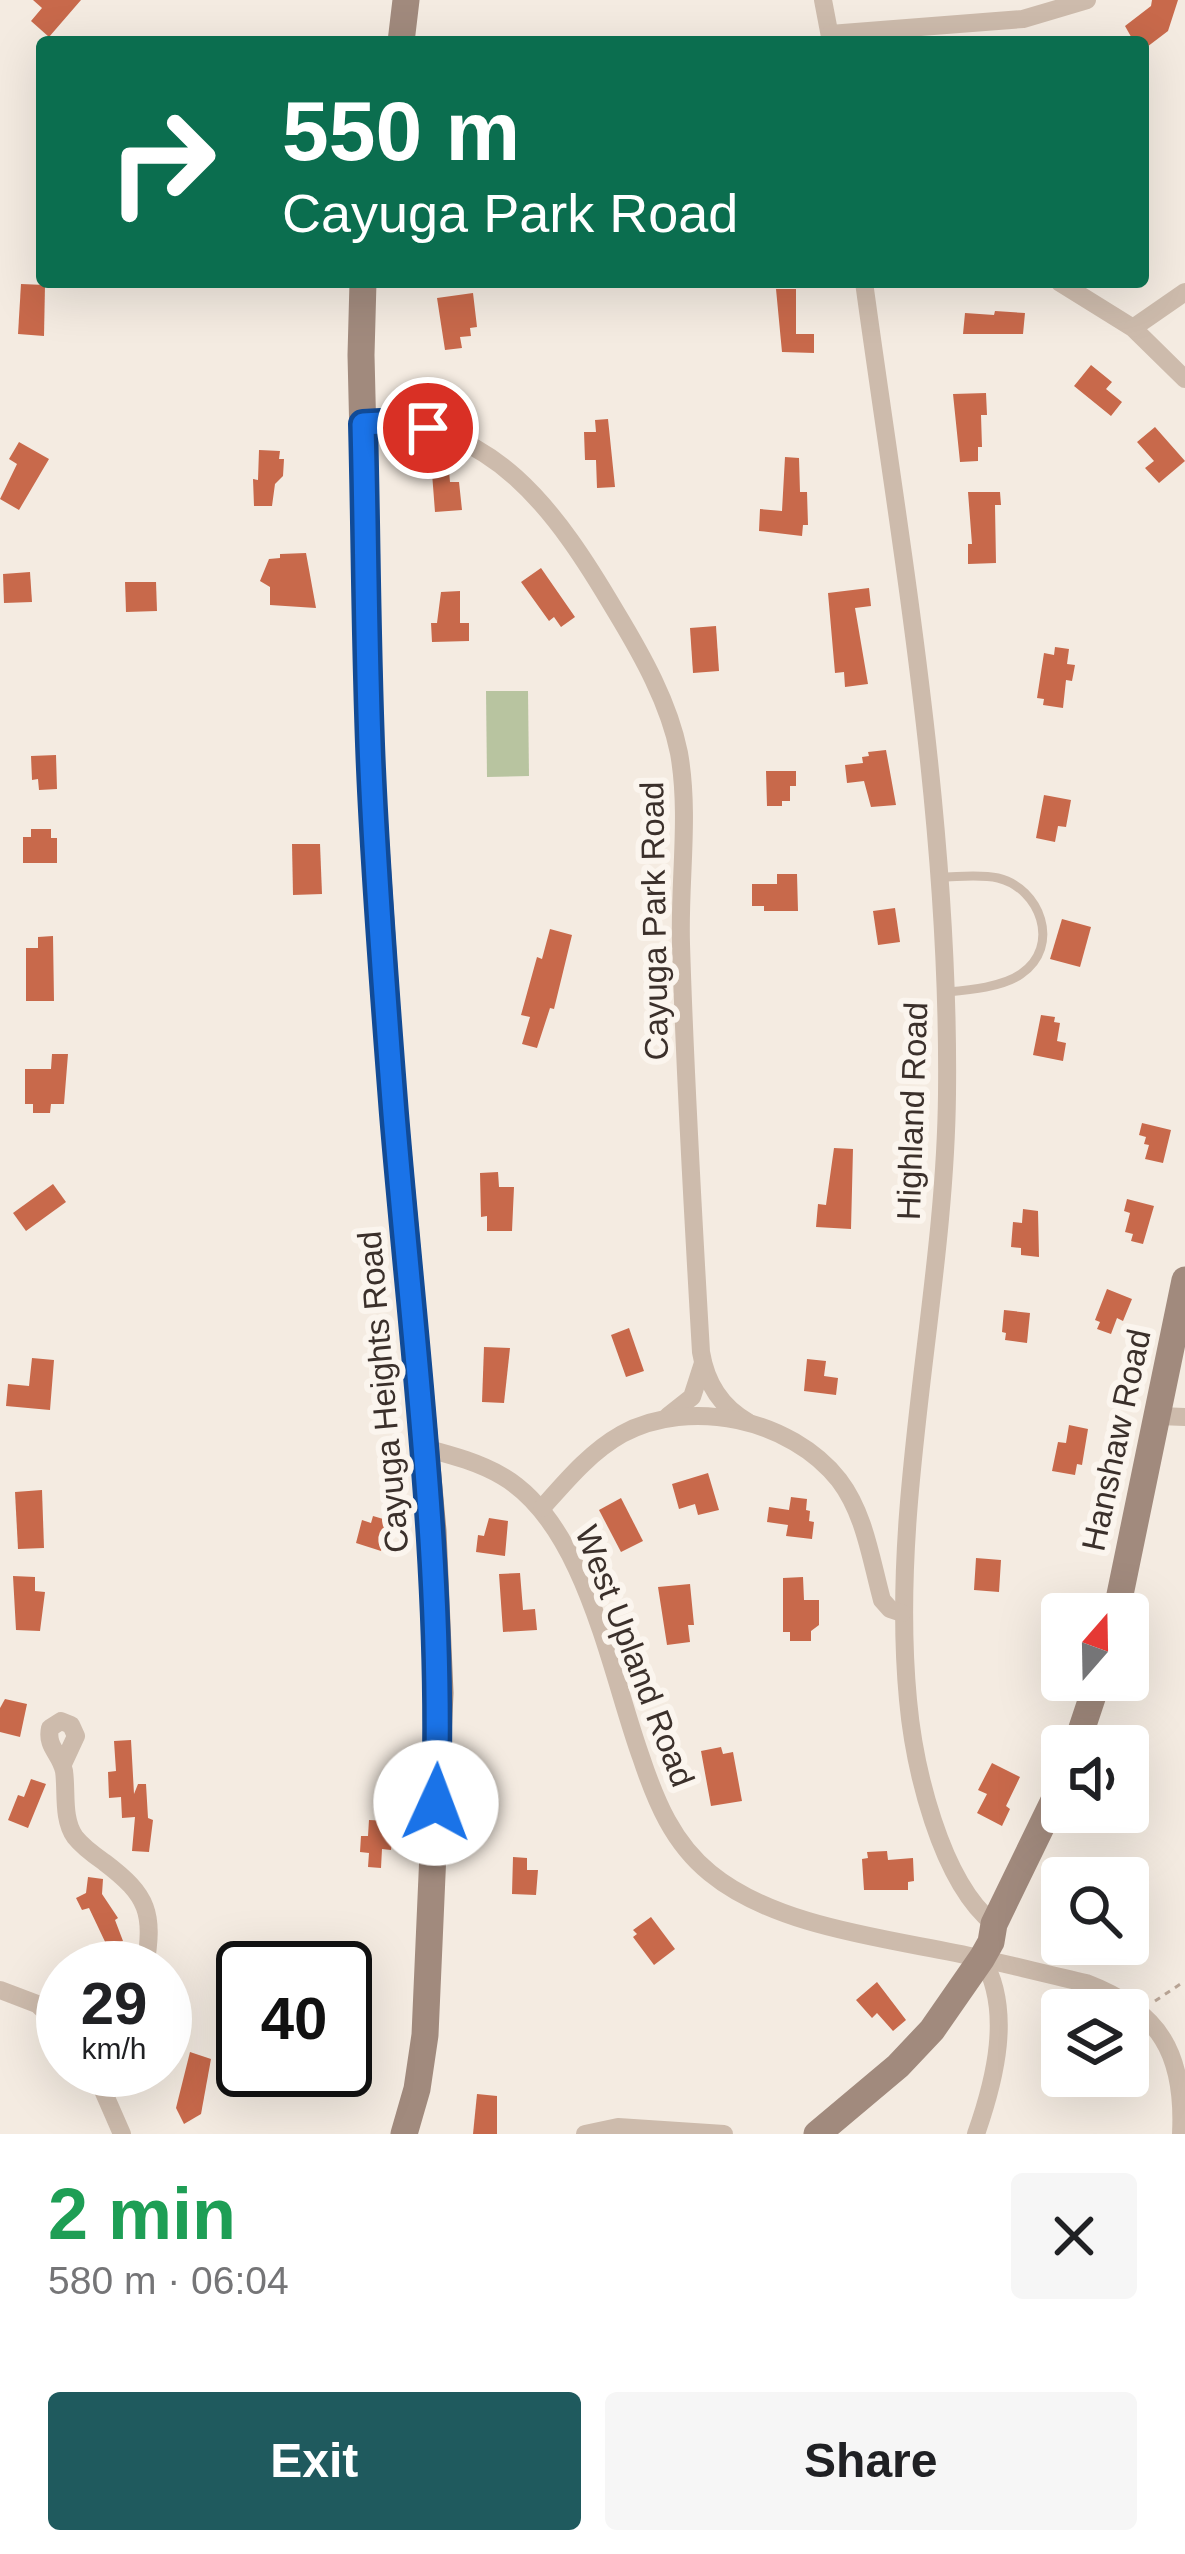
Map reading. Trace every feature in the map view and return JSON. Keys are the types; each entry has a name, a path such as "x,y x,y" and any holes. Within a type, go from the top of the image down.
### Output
{"street":[{"path":"402,36 406,0"},
{"path":"823,0 830,36"},
{"path":"850,36 1028,18 1087,0"},
{"name":"Cayuga Heights Road","path":"363,288 372,791 389,1053 433,1531 440,1693 425,2035 404,2134"},
{"name":"Highland Road","path":"865,288 916,654 947,992 947,1099 937,1252 902,1613 908,1704 930,1813 971,1900 994,1924"},
{"path":"1069,288 1133,328 1185,379"},
{"path":"1133,328 1185,292"},
{"name":"Cayuga Park Road","path":"363,424 399,422 450,436 509,470 537,495 608,599 667,713 681,768 681,940 703,1364 714,1392 748,1423"},
{"name":"Hanshaw Road","path":"1122,1593 1172,1417 1185,1280"},
{"path":"542,1508 595,1452 624,1432 668,1416 692,1396 703,1364"},
{"path":"668,1416 748,1423 803,1447 840,1481 862,1524 882,1600 890,1610 902,1613"},
{"name":"West Upland Road","path":"424,1448 502,1475 542,1508 570,1552 654,1795 672,1831 698,1862 729,1887 784,1912 1086,1983 1132,2004 1153,2020 1182,2075 1181,2134"},
{"path":"63,1764 75,1837 132,1885 148,1908 149,1941"},
{"path":"817,2134 910,2055 982,1958 1041,1827"},
{"path":"976,2134 991,2091 996,2057 998,1993 982,1958"},
{"path":"0,1990 36,2003"},
{"path":"106,2097 122,2134"},
{"path":"585,2134 618,2127 724,2134"}],"lane":[{"path":"940,878 1000,878 1031,897 1043,923 1034,962 1019,976 947,992"}],"path":[{"path":"1155,2001 1185,1981"}],"green space":[{"path":"486,691 528,691 529,776 487,777"}],"building":[{"path":"33,0 81,0 50,36 31,21 42,8"},
{"path":"1152,0 1178,0 1168,31 1149,45 1149,36 1131,36 1125,26 1151,6"},
{"path":"21,284 45,288 44,336 18,334"},
{"path":"776,289 796,289 796,334 814,334 814,353 782,352"},
{"path":"473,293 477,327 470,328 471,336 460,337 462,348 445,350 437,298"},
{"path":"995,311 1025,313 1023,334 963,334 965,313 994,315"},
{"path":"1091,365 1112,382 1106,389 1122,402 1111,416 1074,386"},
{"path":"986,393 978,461 960,462 953,394"},
{"path":"608,419 615,487 597,488 596,460 585,460 584,432 596,432 595,420"},
{"path":"1155,427 1185,461 1159,483 1145,468 1154,461 1137,442"},
{"path":"19,442 49,459 19,510 0,499 17,464 9,459"},
{"path":"259,450 280,451 279,459 284,459 272,506 254,506"},
{"path":"785,457 799,458 800,492 807,492 808,525 803,525 802,536 759,531 760,509 782,511"},
{"path":"449,471 450,482 459,482 462,510 435,512 432,473"},
{"path":"968,492 1000,492 1001,505 995,505 996,563 968,564 968,544 972,544"},
{"path":"306,553 316,608 270,605 270,587 260,581 269,559"},
{"path":"541,568 575,617 561,627 554,617 549,621 521,582"},
{"path":"30,572 32,602 4,603 3,574"},
{"path":"125,582 156,582 157,611 126,612"},
{"path":"869,588 871,606 855,608 868,684 845,687 844,672 835,673 828,593"},
{"path":"460,591 460,623 469,623 469,641 432,642 431,623 437,623 441,592"},
{"path":"716,626 719,671 693,673 690,628"},
{"path":"1055,647 1069,649 1067,664 1075,665 1072,681 1066,680 1063,708 1043,705 1044,699 1037,698 1044,653 1054,655"},
{"path":"886,750 896,805 871,807 864,781 847,783 845,765 863,763 868,752"},
{"path":"56,755 57,789 39,790 38,779 32,780 31,756"},
{"path":"766,771 796,771 790,801 782,801 782,806 767,806"},
{"path":"1044,795 1071,800 1066,827 1058,826 1055,842 1036,838"},
{"path":"31,829 51,829 51,838 57,838 57,863 23,863 23,837 31,837"},
{"path":"292,844 320,844 322,894 293,895"},
{"path":"777,874 797,874 798,911 764,911 764,906 752,906 752,884 777,884"},
{"path":"895,908 900,942 878,945 873,911"},
{"path":"1062,919 1091,927 1080,967 1050,959"},
{"path":"550,929 572,935 554,1009 550,1008 537,1048 522,1044 530,1017 521,1015"},
{"path":"53,936 54,1001 26,1001 26,948 38,948 38,937"},
{"path":"1041,1015 1060,1023 1057,1041 1066,1043 1063,1061 1033,1055"},
{"path":"52,1054 68,1054 64,1104 51,1104 50,1113 33,1113 33,1104 25,1104 25,1069 51,1069"},
{"path":"1142,1123 1171,1130 1163,1163 1145,1159 1149,1145 1139,1135"},
{"path":"834,1148 853,1149 851,1229 816,1227 818,1204 826,1205"},
{"path":"498,1172 499,1187 514,1187 512,1231 487,1231 487,1216 481,1217 480,1173"},
{"path":"53,1184 66,1202 26,1231 13,1213"},
{"path":"1127,1199 1154,1206 1143,1244 1131,1241 1133,1234 1125,1232 1130,1213 1124,1211"},
{"path":"1023,1209 1038,1211 1039,1257 1021,1255 1021,1248 1011,1247 1013,1222 1022,1223"},
{"path":"1107,1289 1132,1299 1123,1321 1117,1318 1111,1334 1097,1329 1100,1322 1095,1320"},
{"path":"1004,1310 1030,1313 1027,1343 1005,1340"},
{"path":"629,1328 644,1371 626,1377 611,1335"},
{"path":"484,1347 510,1348 504,1403 482,1402"},
{"path":"32,1358 54,1360 50,1410 6,1406 8,1384 29,1386"},
{"path":"807,1359 826,1361 824,1376 838,1378 836,1395 804,1391"},
{"path":"1069,1425 1088,1429 1082,1465 1077,1464 1075,1475 1052,1471 1058,1442 1066,1443"},
{"path":"708,1473 719,1510 698,1515 695,1504 679,1509 672,1484"},
{"path":"42,1490 44,1548 18,1549 15,1492"},
{"path":"791,1497 807,1499 809,1521 814,1522 812,1539 786,1536 788,1525 767,1522 769,1507 789,1510"},
{"path":"621,1498 643,1541 621,1552 599,1510"},
{"path":"373,1516 390,1521 381,1551 356,1543 362,1520 371,1523"},
{"path":"489,1518 508,1521 505,1556 476,1552 478,1535 484,1536"},
{"path":"976,1558 1001,1560 999,1592 974,1590"},
{"path":"520,1573 523,1610 535,1609 537,1630 503,1632 499,1574"},
{"path":"13,1576 35,1577 35,1591 45,1592 40,1631 16,1630"},
{"path":"803,1577 804,1600 819,1600 819,1625 811,1631 811,1641 790,1641 790,1632 783,1632 783,1578"},
{"path":"690,1584 694,1625 688,1625 690,1642 667,1645 658,1587"},
{"path":"5,1699 27,1704 20,1737 0,1732"},
{"path":"131,1740 134,1794 138,1784 146,1784 148,1818 153,1820 149,1852 132,1851 135,1817 122,1818 121,1797 109,1798 108,1772 116,1771 114,1741"},
{"path":"721,1747 723,1754 733,1752 742,1801 711,1806 701,1751"},
{"path":"992,1763 1020,1777 1002,1826 977,1813 987,1794 978,1790"},
{"path":"31,1779 46,1784 28,1828 8,1820"},
{"path":"369,1820 389,1821 388,1833 393,1833 391,1850 382,1849 381,1868 368,1867 369,1853 360,1852"},
{"path":"887,1851 888,1860 913,1858 914,1881 908,1882 908,1890 864,1890 862,1859 868,1858 867,1852"},
{"path":"513,1857 527,1858 527,1870 538,1870 536,1895 512,1894"},
{"path":"88,1877 103,1879 102,1894 118,1918 123,1941 105,1941 89,1908 82,1910 76,1898 86,1893"},
{"path":"651,1917 675,1949 654,1965 633,1937 637,1934 633,1930"},
{"path":"877,1982 906,2020 893,2031 856,2000"},
{"path":"192,2053 211,2059 201,2114 184,2124 176,2108 179,2097 192,2097"},
{"path":"477,2094 497,2096 497,2134 473,2134"}],"route":[{"path":"428,428 399,422 363,424 379,902 433,1531 440,1693 436,1803"}]}
